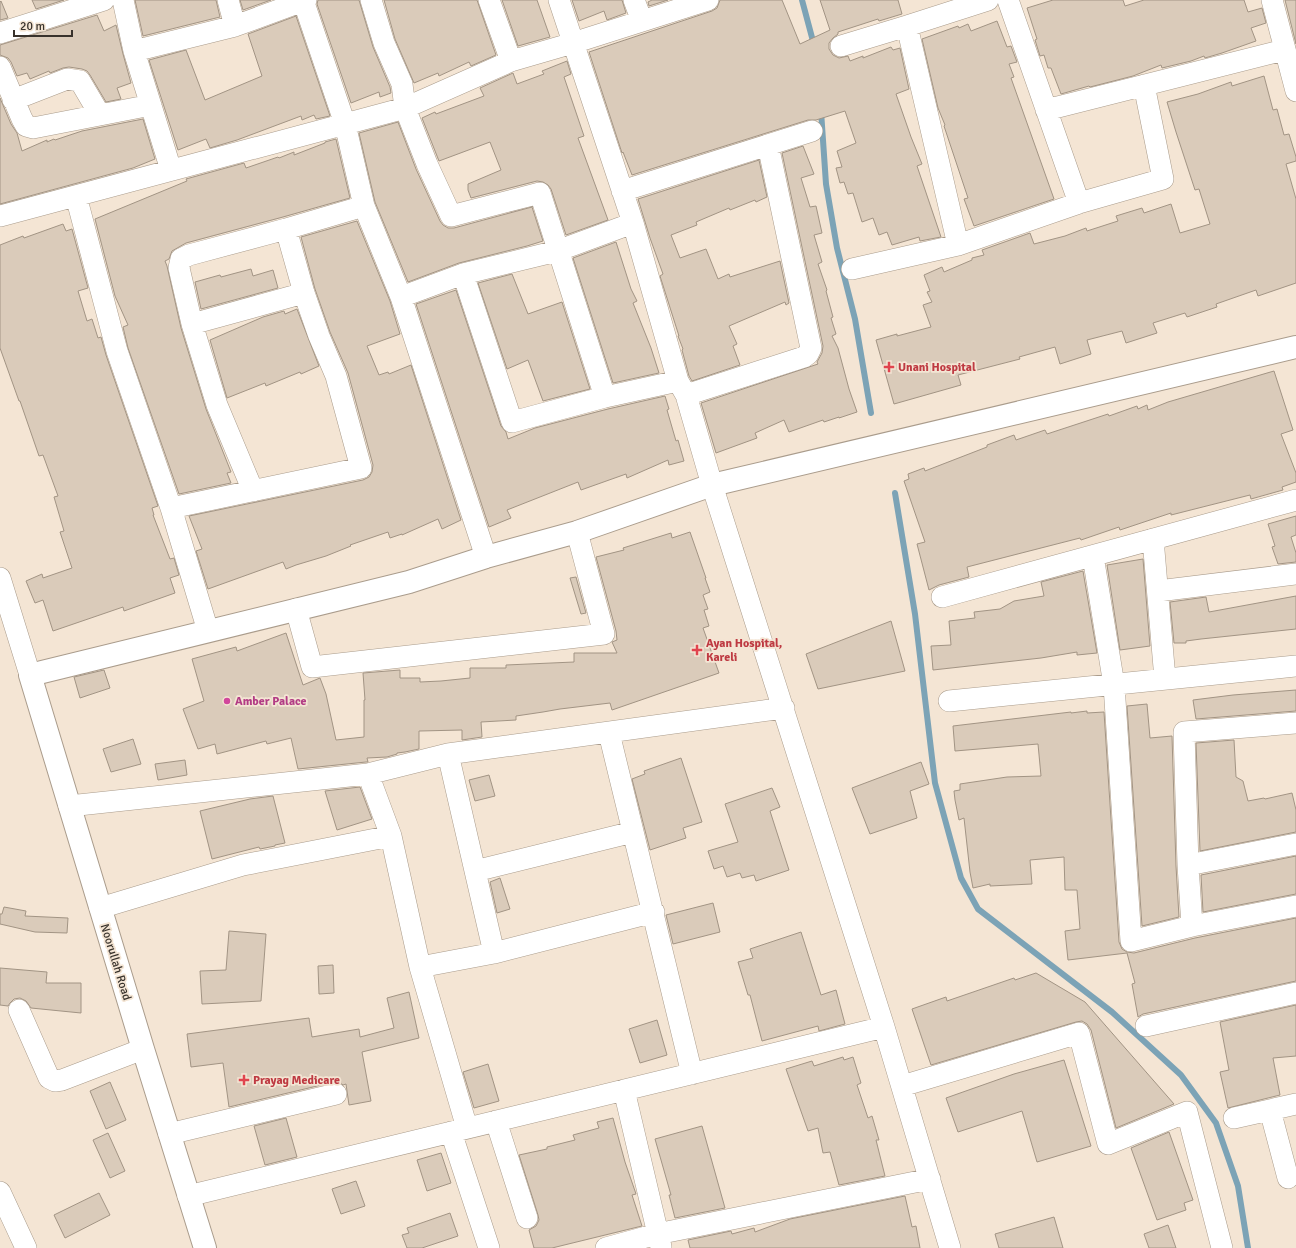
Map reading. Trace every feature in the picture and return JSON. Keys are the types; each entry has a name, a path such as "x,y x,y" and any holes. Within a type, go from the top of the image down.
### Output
{"main road":[{"path":"30,675 409,582 486,557 577,532 712,485 1295,350"},
{"name":"Noorullah Road","path":"30,675 142,1050 204,1248"}],"street":[{"path":"0,33 104,0"},
{"path":"122,0 134,51 171,170"},
{"path":"228,0 235,26"},
{"path":"134,51 235,26 305,0 345,124 364,206 401,297 486,557"},
{"path":"371,0 384,43 402,84 405,108 427,164 451,216 540,193 557,251 605,397"},
{"path":"489,0 511,61"},
{"path":"559,0 633,223 712,485 884,1027 950,1248"},
{"path":"634,0 642,21"},
{"path":"0,216 405,108 511,61 642,21 678,4 708,0"},
{"path":"841,46 988,0"},
{"path":"1008,0 1079,203"},
{"path":"1272,0 1284,50 1296,90"},
{"path":"907,26 958,245"},
{"path":"1046,110 1284,50"},
{"path":"0,67 13,100 26,126 33,128 151,105"},
{"path":"13,100 67,79 80,81 100,115"},
{"path":"852,269 958,245 1079,203 1163,179 1144,85"},
{"path":"622,191 812,131"},
{"path":"463,274 512,422 605,397 682,388 804,357 808,354 811,348 768,144"},
{"path":"76,196 117,351 171,508 208,631"},
{"path":"253,491 217,405 192,324 179,268 181,259 189,255 364,206"},
{"path":"401,297 463,274 557,251 633,223"},
{"path":"171,508 361,468 336,376 319,336 304,293 286,229"},
{"path":"192,324 304,293"},
{"path":"942,597 1296,500"},
{"path":"296,609 312,667 604,634 577,532"},
{"path":"1153,539 1165,679"},
{"path":"1093,556 1114,685 1132,941 1192,926 1296,906"},
{"path":"1158,591 1296,574"},
{"path":"0,578 7,628 30,675"},
{"path":"949,700 1296,666"},
{"path":"69,806 368,774 448,754 784,708"},
{"path":"1192,926 1188,865 1184,732 1296,723"},
{"path":"609,733 654,912 692,1074"},
{"path":"448,754 494,953"},
{"path":"368,774 391,836 420,967 489,1248"},
{"path":"475,871 634,832"},
{"path":"100,908 243,865 391,836"},
{"path":"1188,865 1296,844"},
{"path":"420,967 494,953 654,912"},
{"path":"1146,1026 1296,993"},
{"path":"19,1010 49,1078 55,1081 62,1080 142,1050"},
{"path":"188,1196 884,1027"},
{"path":"902,1086 1079,1033 1108,1144 1187,1112 1222,1248"},
{"path":"624,1090 659,1241"},
{"path":"169,1134 336,1094"},
{"path":"1234,1118 1296,1104"},
{"path":"1270,1110 1288,1178"},
{"path":"496,1121 527,1218"},
{"path":"606,1248 659,1241 930,1179"},
{"path":"0,1192 26,1248"}],"building":[{"path":"32,0 64,0 36,9"},
{"path":"135,0 216,0 220,17 143,36"},
{"path":"240,0 271,0 243,10"},
{"path":"318,0 359,0 373,47 390,87 391,93 380,97 379,92 351,103 317,4"},
{"path":"384,0 477,0 496,55 471,66 469,62 439,76 438,73 414,83 395,39"},
{"path":"502,0 537,0 550,37 518,46"},
{"path":"572,0 622,0 626,13 607,20 604,11 579,21"},
{"path":"652,0 668,0 649,6 648,2"},
{"path":"720,0 782,0 800,44 830,30 820,0 898,0 902,14 879,21 878,19 838,32 838,34 829,43 829,49 833,55 839,58 848,56 850,61 863,56 863,58 891,47 893,50 900,48 909,89 896,94 922,164 917,166 941,237 920,241 919,237 892,245 887,232 879,235 873,218 862,222 853,193 848,194 844,182 840,183 836,168 842,167 837,151 856,143 845,111 816,120 808,120 632,175 623,152 622,153 589,52 712,11 717,8"},
{"path":"1053,0 1123,0 1125,6 1144,0 1244,0 1248,12 1262,8 1266,23 1251,28 1256,41 1222,53 1205,58 1204,56 1191,61 1162,68 1161,65 1133,76 1061,94 1051,68 1048,68 1044,55 1040,56 1035,40 1037,39 1027,8"},
{"path":"1285,0 1296,0 1296,44"},
{"path":"1,1 8,18 0,20 0,2"},
{"path":"97,15 104,31 116,25 131,83 117,88 121,99 106,102 90,75 87,71 82,69 69,67 63,68 50,73 49,71 30,79 27,73 17,76 8,58 0,55 0,45"},
{"path":"296,16 330,116 316,119 314,115 302,120 301,116 237,140 210,148 206,139 178,150 149,60 186,50 205,100 262,76 248,34"},
{"path":"997,21 1007,47 1011,46 1017,62 1009,64 1014,77 1011,78 1054,199 974,226 964,199 968,198 944,126 945,125 938,108 922,39 958,26 959,28 968,24 971,31"},
{"path":"567,61 571,74 564,77 584,136 578,138 608,220 566,235 551,189 543,182 537,181 471,198 468,190 468,184 501,170 490,142 439,161 422,118 435,112 436,114 484,96 480,88 513,73 517,84 544,74 542,71"},
{"path":"1264,76 1273,110 1277,109 1284,135 1289,134 1296,157 1296,161 1286,164 1296,199 1296,283 1258,296 1256,290 1216,304 1217,307 1187,317 1185,313 1153,323 1157,333 1126,343 1122,331 1087,340 1091,354 1060,364 1055,347 1019,357 1020,359 958,375 961,385 894,404 876,340 931,327 923,305 932,302 927,292 930,291 924,275 942,267 944,272 972,260 972,258 984,255 982,250 1030,233 1034,244 1065,236 1086,228 1087,231 1118,221 1116,216 1142,208 1144,213 1171,204 1180,233 1210,224 1199,189 1195,190 1167,102 1198,94 1231,82 1232,86"},
{"path":"0,98 11,124 17,133 22,151 47,140 47,142 82,131 143,119 155,159 133,168 0,204"},
{"path":"398,122 416,169 443,225 448,228 454,228 532,207 543,241 459,263 408,282 375,202 359,133"},
{"path":"336,139 350,198 186,243 172,251 169,259 165,261 181,328 206,409 231,472 227,473 231,483 179,494 128,348 123,327 128,325 115,296 95,219 187,181 186,179 244,163 246,168 294,152 294,155"},
{"path":"803,146 814,174 801,178 810,207 816,206 822,233 814,235 822,262 818,264 827,290 833,317 831,318 836,334 832,336 838,348 857,412 824,422 823,420 789,432 784,420 755,433 757,438 716,453 701,403 818,364 817,362 822,353 823,346 782,153"},
{"path":"759,160 767,197 730,210 729,208 696,222 697,225 671,235 680,258 706,249 718,279 729,274 730,277 780,261 789,303 786,305 785,302 729,326 737,344 733,346 740,365 692,381 689,376 683,349 660,276 663,274 638,199"},
{"path":"357,221 390,301 400,334 367,346 379,375 388,372 389,374 411,365 461,520 442,529 438,519 402,535 390,538 388,532 350,545 351,546 326,556 286,569 283,562 208,589 196,551 202,549 189,516 363,480 369,477 372,472 373,465 348,373 330,332 315,289 301,237"},
{"path":"63,224 66,231 72,229 88,288 78,291 87,321 92,319 98,338 101,337 158,506 152,508 153,515 170,559 174,558 179,575 170,578 175,593 124,611 123,607 53,631 43,600 35,603 26,581 42,574 43,578 72,568 60,532 64,531 54,497 58,496 43,455 39,456 0,348 0,245 23,236 24,238"},
{"path":"616,242 631,289 637,301 633,303 651,348 659,373 613,383 573,258"},
{"path":"251,269 253,276 273,270 278,288 201,309 195,282"},
{"path":"512,274 528,314 562,302 590,389 543,401 528,360 507,369 478,283"},
{"path":"456,290 501,426 506,432 508,439 535,428 665,396 669,409 667,410 676,441 678,440 684,461 669,465 668,460 627,478 626,474 581,490 578,482 507,510 511,518 489,527 416,304"},
{"path":"297,309 319,366 266,386 265,383 227,398 210,340 263,317 284,311 285,314"},
{"path":"1274,371 1293,430 1281,434 1296,473 1296,482 1282,487 1283,490 1251,499 1250,495 1171,515 1171,513 1120,530 1119,527 1081,540 1080,538 967,567 969,577 939,585 929,590 917,544 925,542 904,481 909,479 908,474 924,468 925,471 1014,435 1016,440 1045,430 1047,434 1108,414 1109,416 1137,406 1138,409 1147,405 1148,410 1168,402"},
{"path":"1296,516 1296,535 1291,537 1296,553 1296,562 1278,564 1272,547 1275,546 1268,524"},
{"path":"690,532 710,592 703,595 708,609 704,610 709,626 703,628 719,673 612,710 610,703 516,716 516,720 481,722 482,737 462,740 462,730 419,731 419,749 397,753 387,757 367,758 368,762 298,769 291,738 267,744 266,741 217,754 215,744 198,749 183,709 204,701 192,659 236,647 237,651 286,633 303,685 320,678 326,694 336,740 364,737 365,700 363,673 400,670 400,678 420,678 420,682 441,681 470,678 470,668 506,668 506,665 574,662 574,653 617,653 612,642 617,640 616,631 596,557 624,550 623,548 671,533 672,538"},
{"path":"1143,559 1150,646 1120,650 1107,565"},
{"path":"1083,571 1097,653 1077,655 1077,652 1041,658 933,670 931,646 951,645 949,621 975,618 974,612 1000,609 1014,601 1044,596 1041,582"},
{"path":"576,577 586,613 581,614 570,578"},
{"path":"1296,596 1296,629 1201,639 1186,641 1186,643 1174,643 1170,602 1206,597 1209,612"},
{"path":"891,621 905,671 818,689 806,654"},
{"path":"104,670 110,688 80,698 74,677"},
{"path":"1296,690 1296,711 1196,719 1193,700"},
{"path":"1147,704 1150,738 1172,736 1179,917 1142,926 1127,706"},
{"path":"1087,711 1087,713 1104,712 1119,942 1122,949 1127,952 1134,953 1195,938 1296,918 1296,981 1143,1014 1138,1017 1132,984 1135,983 1127,953 1068,960 1065,931 1080,929 1077,890 1065,890 1064,857 1030,860 1032,884 990,886 990,884 973,888 964,818 959,820 954,791 960,790 960,784 1007,777 1041,776 1038,744 955,751 953,726"},
{"path":"133,739 141,764 111,772 103,749"},
{"path":"1234,740 1236,777 1243,781 1248,801 1292,793 1296,810 1296,832 1200,851 1196,743"},
{"path":"681,758 702,822 683,828 686,838 650,850 632,779 645,774 644,771"},
{"path":"185,760 187,775 158,780 155,764"},
{"path":"921,762 929,784 910,791 917,818 870,834 852,788"},
{"path":"489,775 495,796 475,801 469,780"},
{"path":"360,787 372,819 337,830 325,791"},
{"path":"772,788 780,807 770,811 789,870 756,881 754,875 742,878 740,873 727,877 723,866 714,869 708,851 738,842 725,804"},
{"path":"273,796 285,843 260,849 259,847 212,859 200,811 250,799"},
{"path":"1296,856 1296,894 1203,912 1201,875"},
{"path":"500,878 510,909 497,913 490,882"},
{"path":"713,903 720,932 673,944 666,915"},
{"path":"4,907 26,911 25,916 68,918 67,933 35,932 0,924 0,914 2,914"},
{"path":"229,931 266,934 261,1001 202,1004 200,971 226,970"},
{"path":"801,932 821,995 836,990 845,1024 819,1031 818,1026 762,1041 750,995 748,995 738,962 753,958 750,949"},
{"path":"333,965 334,993 319,994 318,966"},
{"path":"0,968 47,972 46,983 81,983 81,1013 31,1008 26,1001 20,998 14,999 8,1006 0,1005"},
{"path":"1036,973 1085,1002 1174,1104 1116,1128 1091,1030 1087,1024 1082,1021 931,1065 912,1009 946,997 947,1001 1014,978 1015,980"},
{"path":"409,992 419,1038 362,1052 371,1101 349,1105 346,1084 343,1085 339,1082 334,1082 229,1107 223,1063 191,1067 187,1034 309,1018 312,1037 359,1029 360,1037 394,1028 387,998"},
{"path":"1296,1005 1296,1056 1273,1058 1280,1095 1228,1108 1220,1072 1229,1070 1220,1022"},
{"path":"657,1020 667,1055 640,1063 629,1029"},
{"path":"843,1057 844,1060 853,1057 861,1083 857,1085 868,1118 872,1116 879,1140 876,1140 885,1176 839,1185 830,1152 823,1153 818,1128 808,1131 786,1069 812,1061 814,1066"},
{"path":"1064,1060 1091,1146 1037,1162 1022,1111 958,1132 946,1098 1014,1074"},
{"path":"488,1064 499,1101 474,1108 463,1072"},
{"path":"110,1082 126,1120 106,1129 90,1091"},
{"path":"286,1118 297,1157 265,1165 254,1126"},
{"path":"613,1118 625,1162 636,1194 632,1195 642,1226 552,1248 534,1248 529,1230 536,1226 539,1220 519,1155 547,1149 547,1147 575,1140 573,1135 599,1128 597,1122"},
{"path":"702,1126 725,1208 675,1218 669,1195 671,1195 655,1139"},
{"path":"1169,1132 1193,1200 1184,1203 1186,1210 1157,1220 1131,1148"},
{"path":"108,1133 125,1171 110,1178 93,1140"},
{"path":"441,1153 451,1183 427,1191 417,1160"},
{"path":"356,1181 365,1206 341,1214 332,1189"},
{"path":"99,1193 110,1215 65,1238 54,1215"},
{"path":"905,1196 912,1227 916,1226 920,1248 690,1248 688,1240 731,1231 732,1234 754,1228 755,1232 790,1219"},
{"path":"450,1213 458,1236 422,1248 407,1248 402,1235 409,1233 407,1228"},
{"path":"1054,1217 1063,1248 999,1248 995,1234"},
{"path":"1168,1225 1176,1248 1149,1248 1144,1234"}],"waterway":[{"path":"802,0 814,45"},
{"path":"821,111 826,184 837,248 855,319 871,413"},
{"path":"895,493 915,614 935,783 961,878 978,909 1112,1012 1181,1075 1216,1123 1238,1186 1248,1248"}],"place":[{"name":"Unani Hospital","path":"889,367"},
{"name":"Ayan Hospital, Kareli","path":"697,650"},
{"name":"Amber Palace","path":"227,701"},
{"name":"Prayag Medicare","path":"244,1080"}]}
